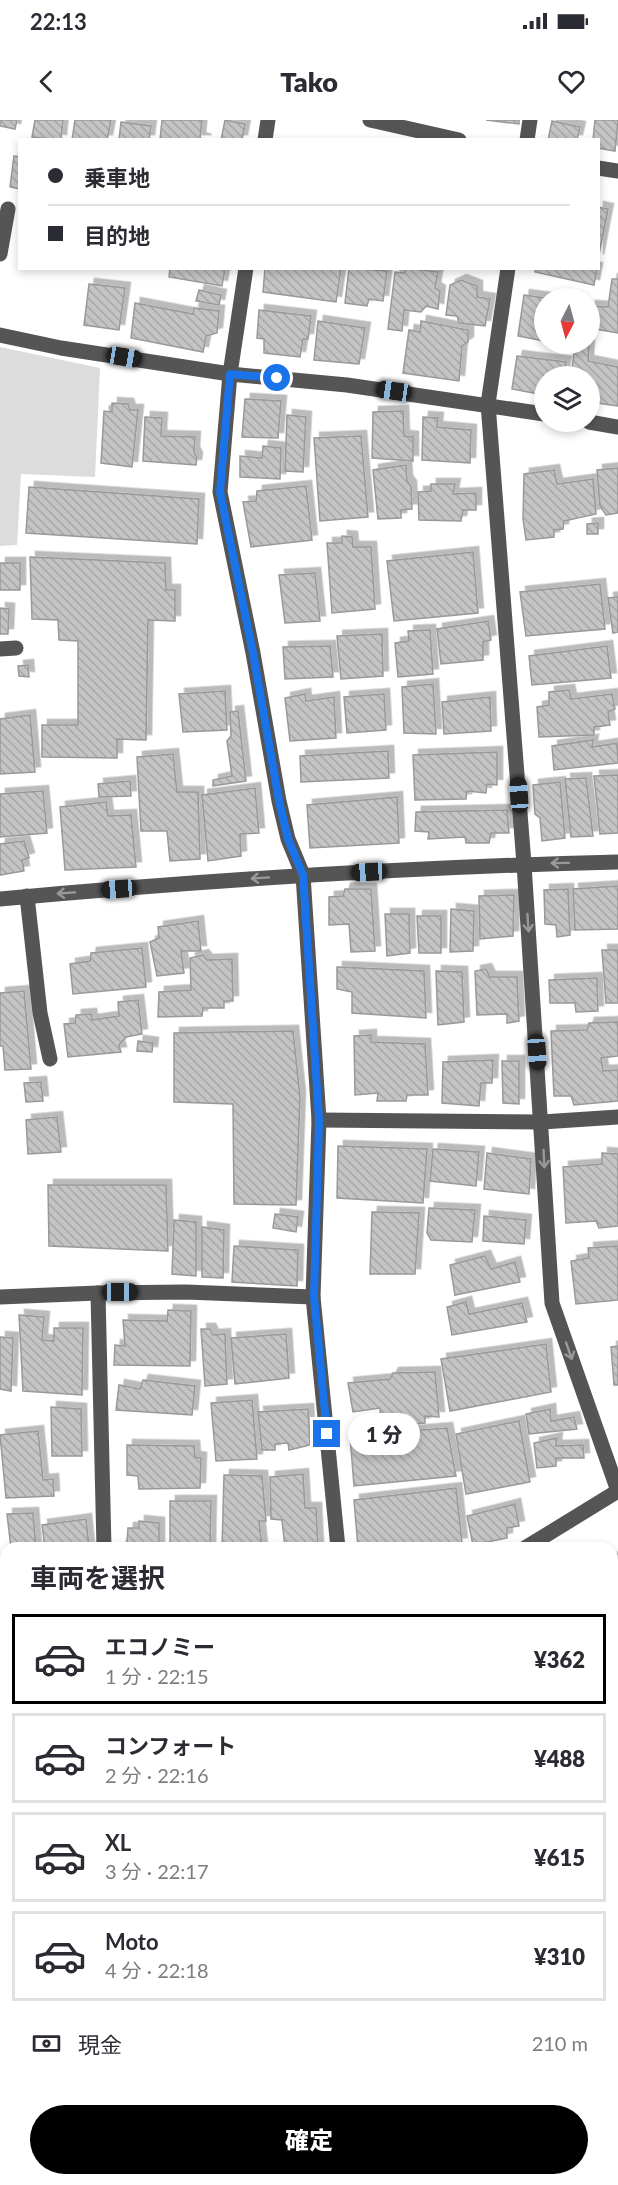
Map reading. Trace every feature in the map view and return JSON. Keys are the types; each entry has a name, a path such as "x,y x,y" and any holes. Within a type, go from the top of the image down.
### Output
{"street":[{"path":"265,138 268,120"},
{"path":"370,120 450,138"},
{"path":"527,138 530,120"},
{"path":"600,168 618,171"},
{"path":"0,254 8,209"},
{"path":"246,270 230,374 220,492 253,653 279,801 288,839 303,875 319,1120 314,1297 337,1542"},
{"path":"508,270 488,404 524,864 552,1303 618,1491 535,1542"},
{"path":"0,335 61,348 230,374 347,385 534,412"},
{"path":"600,424 618,427"},
{"path":"0,649 16,648"},
{"path":"0,899 303,875 524,864 618,862"},
{"path":"27,896 40,1013 50,1059"},
{"path":"319,1120 542,1122 618,1117"},
{"path":"0,1297 186,1292 314,1297"},
{"path":"98,1293 104,1542"}],"shaded area":[{"path":"0,347 100,368 95,477 21,474 17,545 0,546"}],"building":[{"path":"0,120 17,120 15,129 0,126"},
{"path":"35,120 63,120 61,138 32,137"},
{"path":"75,120 111,120 107,138 72,138"},
{"path":"162,120 202,120 200,138 160,138"},
{"path":"225,120 245,124 242,138 221,138"},
{"path":"486,120 519,120 519,124"},
{"path":"595,120 618,120 615,151 600,148 600,138 593,138"},
{"path":"552,121 580,127 577,138 548,138"},
{"path":"121,122 151,126 149,138 119,138"},
{"path":"14,156 18,157 18,189 10,187"},
{"path":"600,207 608,209 600,250"},
{"path":"170,270 225,270 222,286 169,277"},
{"path":"265,270 341,270 336,302 263,292"},
{"path":"349,270 387,271 383,301 369,299 367,306 345,303"},
{"path":"406,270 438,272 435,288 440,291 438,309 426,306 421,312 404,310 402,331 388,329 395,272 404,273"},
{"path":"535,270 597,270 594,285 535,272"},
{"path":"612,279 618,279 618,333 600,330 600,307 608,307"},
{"path":"461,280 477,286 477,297 490,299 485,326 459,323 457,316 446,315 450,285"},
{"path":"89,284 125,288 119,330 84,325"},
{"path":"199,290 221,295 219,305 196,301"},
{"path":"524,295 534,296 534,339 518,336"},
{"path":"135,303 193,314 194,308 219,311 217,333 206,336 203,352 131,338"},
{"path":"259,310 311,316 308,339 303,339 300,357 264,353 264,339 257,338"},
{"path":"318,321 365,328 359,364 314,360"},
{"path":"421,321 468,330 468,342 462,346 459,381 403,373 409,330 420,332"},
{"path":"574,354 588,354 588,361 618,367 618,406 600,403 600,366 572,366"},
{"path":"517,356 566,362 565,366 534,366 534,393 512,389"},
{"path":"245,399 281,401 278,438 242,437"},
{"path":"112,403 128,404 130,410 138,410 132,467 101,463 104,411 112,412"},
{"path":"403,411 404,436 413,437 413,461 372,458 373,412"},
{"path":"287,415 306,417 303,472 285,471"},
{"path":"145,417 162,418 161,436 195,437 196,465 143,461"},
{"path":"423,417 438,418 437,427 471,430 470,463 422,460"},
{"path":"361,436 368,517 320,521 314,438"},
{"path":"263,446 281,448 280,479 240,477 240,456 262,458"},
{"path":"406,465 407,481 411,486 412,509 401,510 401,518 378,519 373,470"},
{"path":"618,468 618,513 606,515 600,506 597,470"},
{"path":"554,470 557,484 593,479 596,514 564,521 563,529 554,530 554,537 526,540 523,519 524,474"},
{"path":"431,484 455,484 453,494 476,493 476,510 463,510 461,521 419,520 418,492 431,491"},
{"path":"306,486 312,540 251,547 243,502 256,501 257,491"},
{"path":"29,487 199,499 197,544 26,533"},
{"path":"598,523 598,534 587,534 587,524"},
{"path":"342,536 352,537 353,547 371,547 375,609 332,613 327,543 342,543"},
{"path":"473,552 478,613 394,621 387,561"},
{"path":"30,557 165,563 166,590 175,590 175,621 148,620 146,740 117,739 117,758 42,757 42,725 78,725 78,641 59,640 58,620 32,619"},
{"path":"0,563 20,563 20,590 0,590"},
{"path":"315,573 320,621 285,623 279,575"},
{"path":"600,584 605,629 526,636 520,592"},
{"path":"618,597 618,632 613,633 608,598"},
{"path":"0,608 9,609 8,634 0,634"},
{"path":"488,621 491,640 483,642 483,660 441,664 437,629"},
{"path":"430,630 433,674 398,677 395,643 409,641 408,631"},
{"path":"382,634 383,676 341,679 337,636"},
{"path":"330,646 333,677 285,679 283,647"},
{"path":"607,646 611,678 532,685 529,656"},
{"path":"28,665 29,677 19,676 18,666"},
{"path":"433,684 436,734 404,733 402,687"},
{"path":"569,690 571,699 612,694 615,709 608,712 610,725 594,727 594,735 539,737 537,707 549,705 549,692"},
{"path":"225,691 227,730 183,732 179,694"},
{"path":"305,694 306,701 334,697 336,738 290,741 285,698"},
{"path":"384,694 386,730 347,733 344,697"},
{"path":"490,697 491,731 444,734 442,702"},
{"path":"238,711 246,781 213,786 213,780 232,776 227,741 231,736 230,712"},
{"path":"30,715 35,772 0,774 0,719"},
{"path":"593,740 592,747 617,743 618,763 554,770 552,746"},
{"path":"388,751 389,778 301,782 300,756"},
{"path":"497,752 497,785 487,784 486,793 467,791 466,799 415,800 413,755"},
{"path":"173,754 177,792 198,792 200,859 170,861 167,831 141,831 137,757"},
{"path":"618,775 618,833 600,834 594,776"},
{"path":"586,778 593,836 571,837 565,779"},
{"path":"130,781 131,796 99,797 98,784"},
{"path":"560,782 565,838 542,841 540,818 535,814 533,785"},
{"path":"255,788 259,833 240,834 241,856 208,861 202,795"},
{"path":"43,791 47,833 0,837 0,794"},
{"path":"397,797 399,843 310,848 307,805"},
{"path":"106,802 108,816 131,815 136,867 65,870 60,807"},
{"path":"507,810 509,833 491,833 489,843 466,843 465,837 428,839 429,832 415,831 416,812"},
{"path":"24,841 29,858 22,860 24,871 0,875 0,844"},
{"path":"618,886 618,929 575,930 573,889"},
{"path":"345,889 371,889 375,951 351,952 349,924 329,925 329,897 343,896"},
{"path":"568,889 570,935 557,937 556,925 545,924 544,890"},
{"path":"514,895 513,936 480,939 479,896"},
{"path":"451,909 474,911 473,951 450,952"},
{"path":"385,914 409,914 410,953 387,956"},
{"path":"417,916 441,916 441,953 419,953"},
{"path":"198,921 201,951 181,951 184,973 157,976 150,942 159,938 158,927"},
{"path":"142,948 146,987 73,994 70,964 90,961 91,953"},
{"path":"602,950 618,950 618,1003 606,1003"},
{"path":"203,955 207,960 232,959 233,1001 224,1001 224,1008 203,1008 202,1016 158,1017 159,992 191,990 190,958"},
{"path":"337,967 424,971 426,1018 352,1013 352,992 337,989"},
{"path":"486,969 490,977 517,977 519,1021 507,1023 507,1014 477,1015 475,971"},
{"path":"436,971 462,972 464,1022 438,1025"},
{"path":"597,978 598,1011 576,1012 575,1003 550,1003 549,980"},
{"path":"24,991 31,1069 5,1070 3,1046 0,1046 0,993"},
{"path":"138,1000 142,1034 126,1037 119,1045 121,1052 68,1057 64,1024 75,1023 76,1015 91,1014 92,1020 119,1016 118,1002"},
{"path":"618,1022 618,1056 601,1058 603,1071 618,1070 618,1101 574,1105 571,1096 554,1096 551,1031 587,1030 589,1023"},
{"path":"293,1031 300,1097 296,1205 234,1204 233,1104 174,1102 174,1033"},
{"path":"371,1035 371,1042 425,1044 428,1095 407,1095 406,1101 377,1101 378,1093 355,1095 354,1036"},
{"path":"138,1041 153,1043 152,1052 137,1051"},
{"path":"493,1060 492,1083 481,1083 479,1106 442,1103 443,1062"},
{"path":"502,1061 519,1061 519,1104 503,1103"},
{"path":"41,1082 43,1101 26,1102 24,1083"},
{"path":"57,1117 61,1152 28,1154 26,1120"},
{"path":"338,1146 427,1149 423,1203 337,1198"},
{"path":"433,1149 479,1152 476,1186 430,1181"},
{"path":"487,1153 531,1159 529,1194 484,1189"},
{"path":"602,1153 618,1154 618,1226 599,1228 596,1221 566,1223 563,1167 602,1164"},
{"path":"48,1185 166,1185 168,1251 49,1246"},
{"path":"429,1208 475,1210 472,1242 431,1240 427,1233"},
{"path":"372,1212 419,1213 415,1274 370,1274"},
{"path":"275,1214 298,1217 296,1232 273,1228"},
{"path":"484,1216 526,1220 524,1244 483,1241"},
{"path":"174,1220 196,1222 196,1276 172,1274"},
{"path":"202,1227 224,1230 223,1278 202,1277"},
{"path":"234,1246 298,1250 297,1286 232,1282"},
{"path":"618,1246 618,1300 576,1304 571,1261 589,1258 588,1248"},
{"path":"485,1256 491,1269 515,1262 520,1282 455,1295 450,1265"},
{"path":"466,1302 469,1314 522,1303 527,1322 452,1335 447,1307"},
{"path":"168,1310 191,1311 190,1366 114,1365 115,1345 125,1346 123,1320 167,1321"},
{"path":"19,1315 44,1317 42,1340 54,1341 54,1328 83,1328 82,1395 23,1391"},
{"path":"201,1329 210,1329 213,1335 225,1334 227,1384 205,1386"},
{"path":"286,1334 289,1378 235,1384 231,1338"},
{"path":"0,1337 13,1338 11,1391 0,1389"},
{"path":"546,1344 551,1392 450,1411 441,1359"},
{"path":"618,1346 618,1385 614,1385 611,1347"},
{"path":"435,1372 439,1417 425,1416 425,1423 381,1427 380,1408 353,1412 348,1383 390,1379 393,1373"},
{"path":"143,1380 195,1386 192,1415 116,1410 119,1385 140,1389"},
{"path":"252,1400 257,1459 216,1461 211,1403"},
{"path":"51,1407 81,1409 82,1456 52,1456"},
{"path":"308,1409 310,1445 289,1450 288,1443 275,1444 275,1450 262,1450 258,1412"},
{"path":"550,1409 551,1421 574,1417 577,1429 529,1434 526,1414"},
{"path":"519,1421 530,1482 466,1494 456,1434"},
{"path":"447,1428 456,1476 354,1486 350,1436"},
{"path":"38,1431 43,1480 53,1479 54,1496 6,1498 0,1435"},
{"path":"557,1438 556,1446 583,1445 584,1458 556,1458 556,1466 537,1468 534,1443"},
{"path":"127,1445 194,1446 195,1457 201,1458 200,1488 139,1489 138,1476 127,1475"},
{"path":"303,1474 305,1508 316,1508 318,1542 284,1542 282,1520 271,1519 270,1477"},
{"path":"224,1475 262,1476 266,1521 259,1521 261,1542 222,1542"},
{"path":"456,1488 462,1542 358,1542 354,1500"},
{"path":"170,1501 211,1501 210,1542 170,1542"},
{"path":"515,1504 519,1526 507,1528 507,1538 472,1542 467,1516"},
{"path":"33,1513 35,1542 10,1542 7,1514"},
{"path":"86,1519 88,1542 44,1542 42,1525"},
{"path":"139,1521 159,1523 159,1542 127,1542 128,1528 139,1528"}],"route":[{"path":"277,378 230,374 220,492 253,653 279,801 288,839 303,875 319,1120 314,1297 327,1434"}]}
